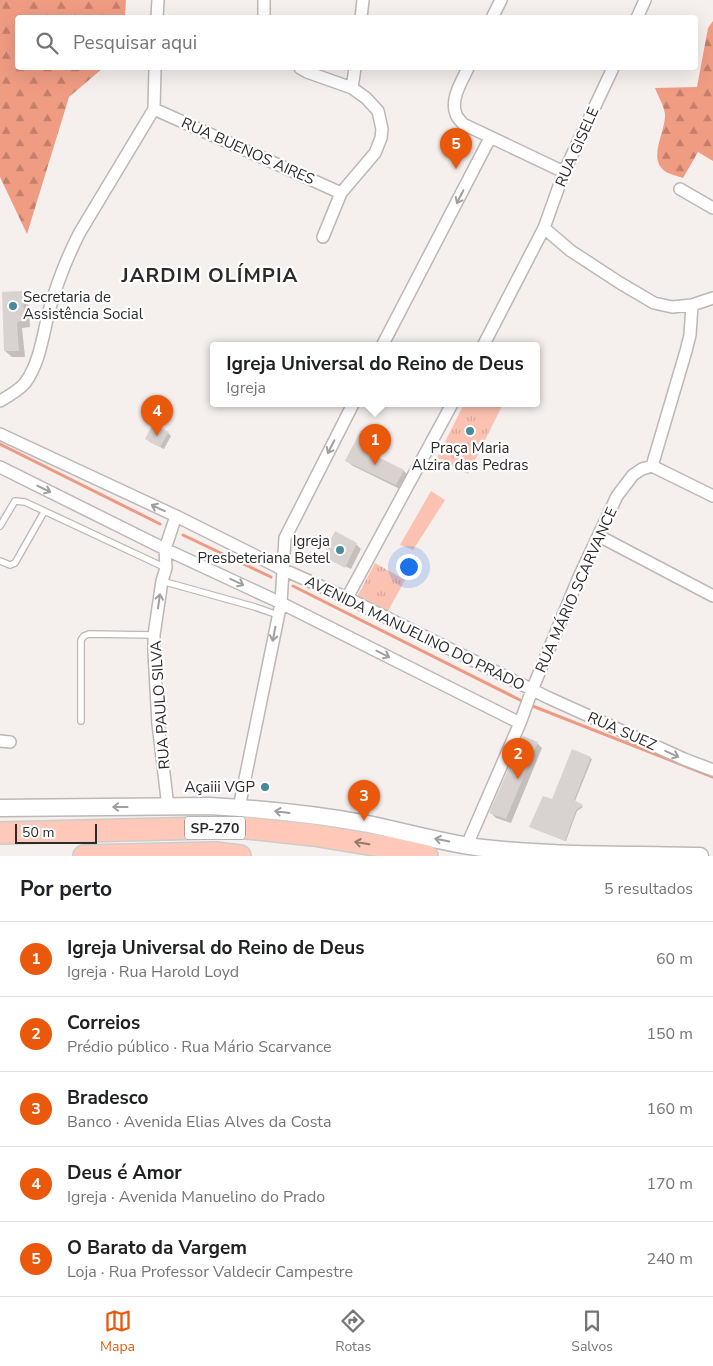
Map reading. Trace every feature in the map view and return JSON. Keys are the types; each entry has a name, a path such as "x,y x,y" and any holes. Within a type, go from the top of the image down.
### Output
{"highway":[{"name":"SP-270","path":"0,832 247,828 313,835 388,847 427,856"},
{"name":"SP-270","path":"84,856 215,853 240,856"}],"main road":[{"path":"0,808 168,806 240,808 313,815 467,845 504,850 551,853 700,856"}],"street":[{"path":"157,15 158,0"},
{"path":"264,0 264,15"},
{"path":"361,15 363,0"},
{"path":"494,15 501,0"},
{"path":"638,15 645,0"},
{"path":"1,400 19,390 26,382 35,364 50,308 71,250 154,109 155,70"},
{"path":"304,70 352,88 366,98 374,106 380,118 382,129 381,138 375,153 341,193 323,238"},
{"path":"352,88 355,70"},
{"path":"467,70 454,104 456,115 463,124 564,172"},
{"name":"RUA GISELE","path":"484,342 544,228 564,172 612,70"},
{"name":"RUA BUENOS AIRES","path":"154,109 341,193"},
{"path":"384,342 490,138"},
{"path":"680,189 713,208"},
{"path":"544,228 571,251 640,296 654,303 672,307 692,305 713,298"},
{"path":"692,305 690,335 652,466 713,496"},
{"path":"240,808 281,602 285,538 351,407"},
{"path":"348,598 450,407"},
{"name":"AVENIDA MANUELINO DO PRADO","path":"0,434 176,516 282,569 348,598 532,690"},
{"name":"RUA MÁRIO SCARVANCE","path":"467,845 579,577 617,496 633,474 652,466"},
{"path":"0,467 166,549 281,602 520,722"},
{"name":"RUA PAULO SILVA","path":"168,806 158,724 154,635 162,581 166,568 166,549 176,516"},
{"path":"599,536 713,596"},
{"name":"RUA SUEZ","path":"532,690 684,759 713,770"}],"lane":[{"path":"0,526 15,501 25,502 166,568"},
{"path":"0,561 10,565 16,563 44,512"},
{"path":"162,581 278,615"},
{"path":"81,721 81,640 84,636 89,634 154,635"}],"green space":[{"path":"0,0 126,0 125,15 15,15 15,70 101,70 69,97 27,234 0,177"},
{"path":"713,21 713,161 698,152 683,178 668,173 661,168 658,161 658,146 665,114 655,88 697,87 708,28"},
{"name":"Praça Maria Alzira das Pedras","path":"462,407 502,407 468,474 437,458"},
{"path":"471,407 492,407 485,422 468,413"},
{"path":"431,491 445,500 413,550 400,545"},
{"path":"375,563 405,580 388,611 357,597"}],"building":[{"path":"22,291 25,321 17,322 19,351 4,351 2,292"},
{"path":"153,424 169,432 160,447 145,439"},
{"path":"361,430 378,438 372,454 404,470 396,485 345,461"},
{"name":"Igreja Presbeteriana Betel","path":"335,531 357,543 345,568 323,556"},
{"path":"523,736 538,742 506,819 489,813"},
{"path":"572,749 591,757 574,800 583,805 576,810 565,841 529,827 543,796 552,799"}],"waterway":[{"path":"0,444 160,524"},
{"path":"183,535 271,577"},
{"path":"293,586 524,702"},
{"path":"530,705 713,777"}],"place":[{"name":"O Barato da Vargem","path":"456,169"},
{"name":"Secretaria de Assistência Social","path":"13,306"},
{"name":"Praça Maria Alzira das Pedras","path":"470,431"},
{"name":"Deus é Amor","path":"157,436"},
{"name":"Igreja Universal do Reino de Deus","path":"375,465"},
{"name":"Igreja Presbeteriana Betel","path":"340,550"},
{"name":"Correios","path":"518,779"},
{"name":"Açaiii VGP","path":"265,787"},
{"name":"Bradesco","path":"364,821"}],"district":[{"name":"JARDIM OLÍMPIA","path":"210,275"}]}
